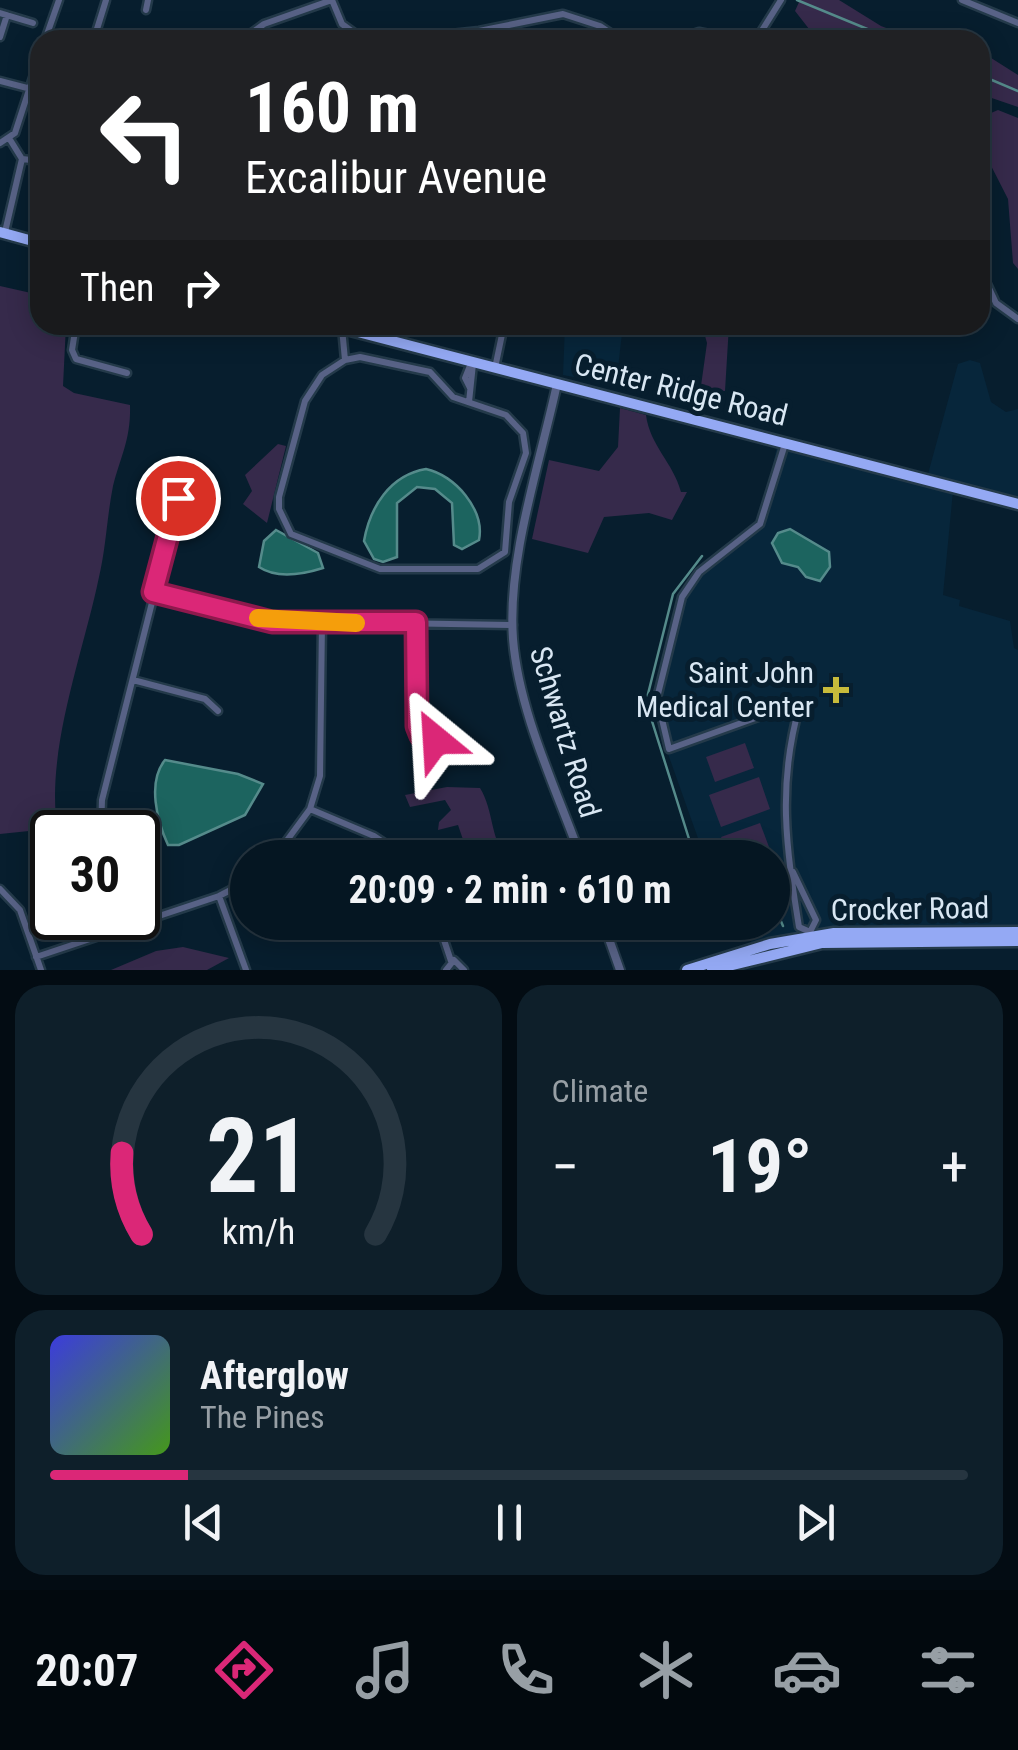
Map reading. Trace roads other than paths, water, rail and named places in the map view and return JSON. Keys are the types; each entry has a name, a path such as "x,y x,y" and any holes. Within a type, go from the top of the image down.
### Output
{"main road":[{"path":"2,233 30,240"},
{"name":"Center Ridge Road","path":"370,335 1018,504"},
{"name":"Crocker Road","path":"687,970 751,949 881,931 1018,932"},
{"name":"Crocker Road","path":"712,970 807,940 1018,941"}],"street":[{"path":"48,30 60,0"},
{"path":"97,29 106,0"},
{"path":"146,10 148,0"},
{"path":"250,30 332,0 342,24 350,30"},
{"path":"762,30 780,0"},
{"path":"962,0 1018,23"},
{"path":"0,37 4,14 33,22"},
{"path":"488,30 563,14 606,30"},
{"path":"0,81 30,89"},
{"path":"0,143 19,125 30,92"},
{"path":"2,233 22,159 9,138"},
{"path":"22,159 30,160"},
{"path":"990,290 996,303 1018,318"},
{"path":"74,335 72,350 76,358 127,373"},
{"path":"338,335 345,360"},
{"path":"494,368 502,335"},
{"path":"381,358 430,372 453,397 506,415 523,433 526,452 508,502 505,552 478,569 380,569 292,534 279,509 279,497 305,400 322,375 345,360 381,358"},
{"path":"469,402 472,362"},
{"name":"Schwartz Road","path":"556,384 514,590 513,624 524,695 574,840"},
{"path":"786,442 760,524 699,572 684,593 657,704 669,749 800,702 784,786 799,927 807,940"},
{"path":"101,810 180,492"},
{"path":"508,502 530,507"},
{"path":"153,592 272,622 513,624"},
{"path":"287,840 310,809 320,776 322,622"},
{"path":"416,622 421,736"},
{"path":"132,680 205,699 218,711"},
{"path":"310,809 380,840"},
{"path":"793,872 816,920 807,940"},
{"path":"0,889 20,910 41,970"},
{"path":"160,912 230,891"},
{"path":"219,896 246,970"},
{"path":"36,957 80,940"},
{"path":"444,940 451,961 446,970"},
{"path":"609,940 620,970"},
{"path":"451,961 460,961 464,970"}],"waterway":[{"path":"797,0 870,30"},
{"path":"990,79 1018,91"},
{"path":"689,840 646,702 673,594 702,556"}],"place":[{"name":"Saint John Medical Center","path":"836,690"}]}
